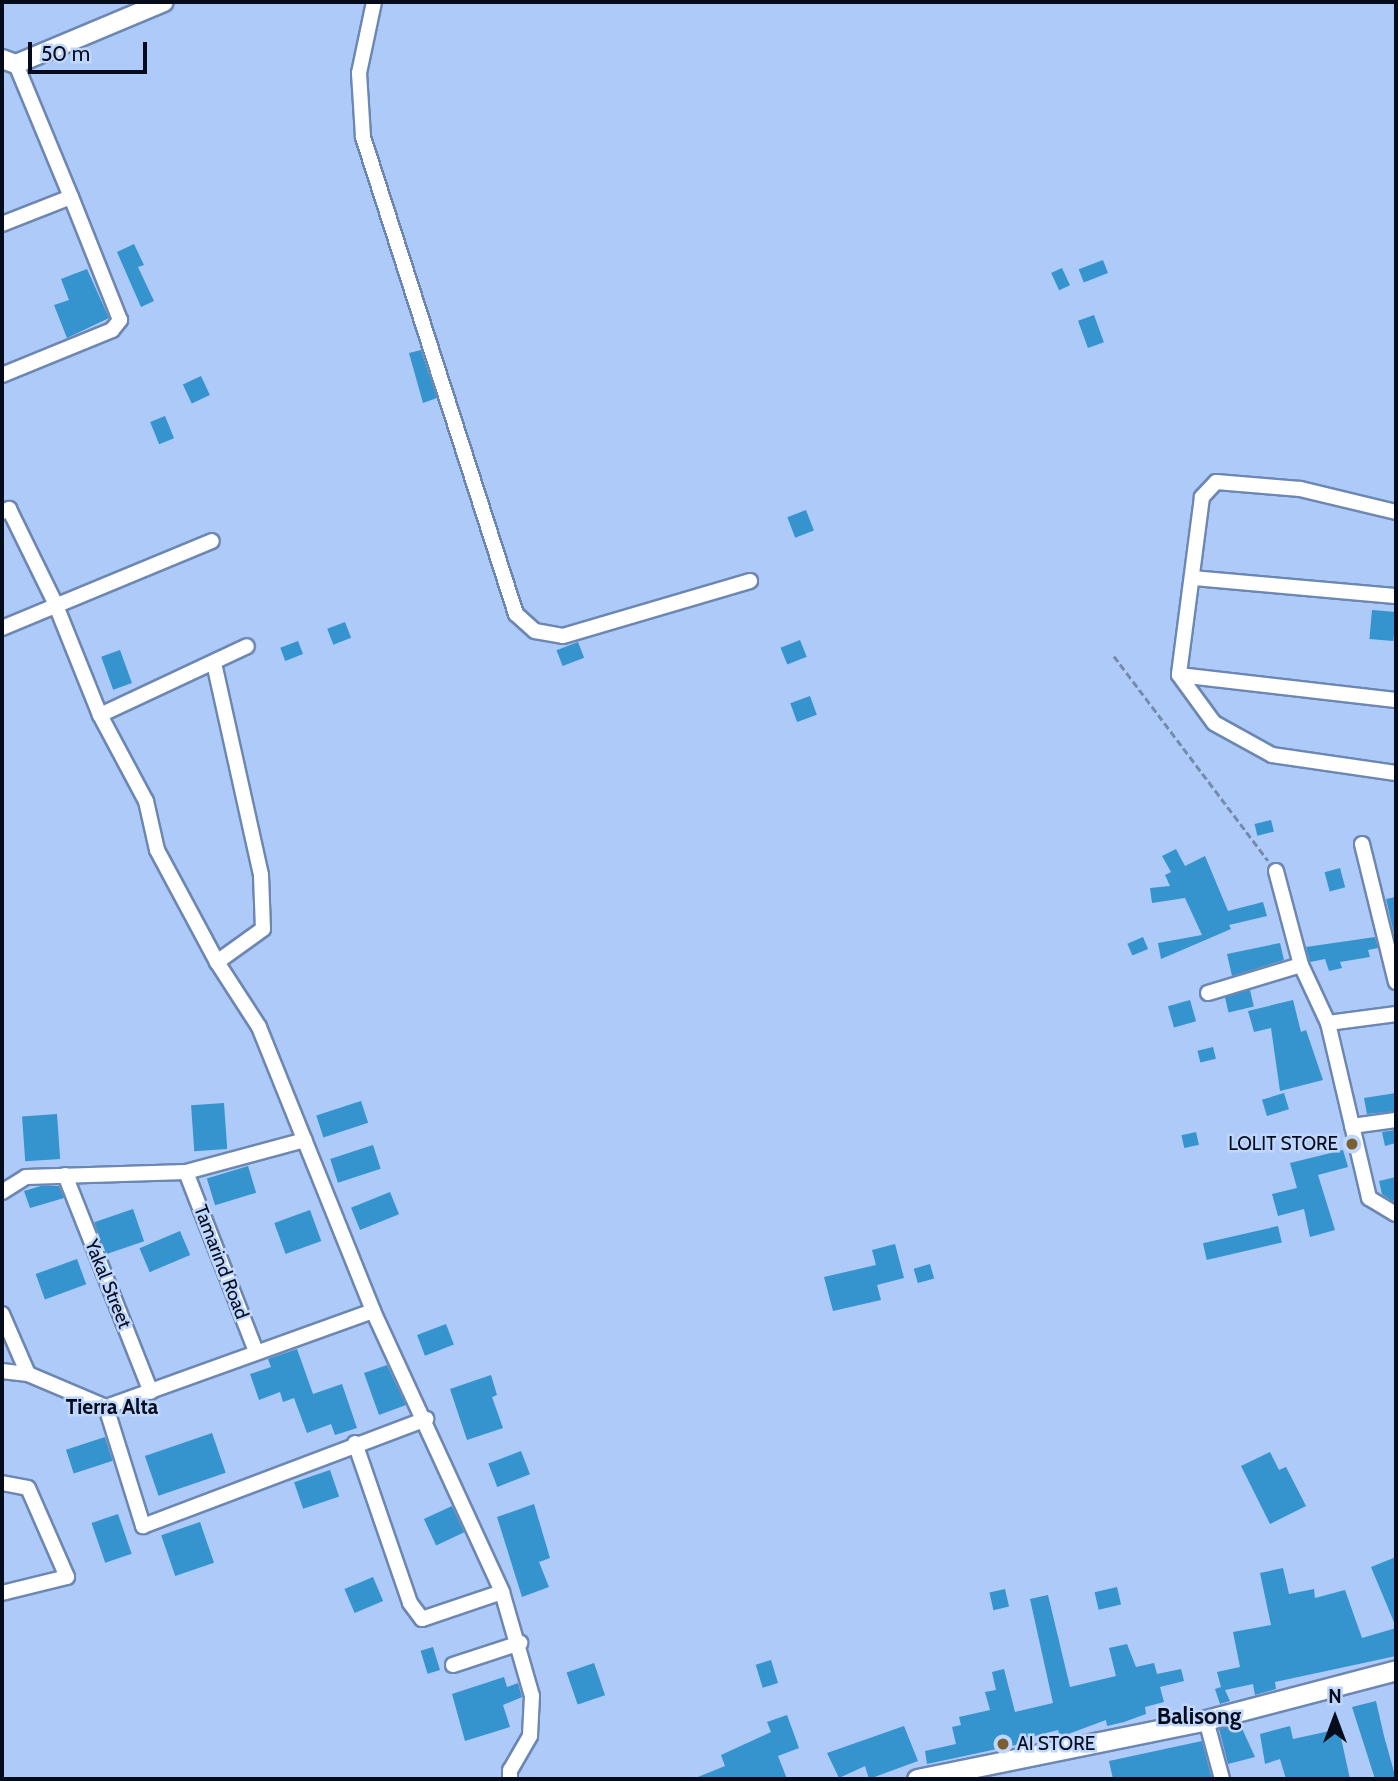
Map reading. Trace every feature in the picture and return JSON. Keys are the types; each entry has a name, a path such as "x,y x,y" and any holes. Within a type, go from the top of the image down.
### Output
{"main road":[{"path":"917,1779 1206,1720 1396,1670"}],"street":[{"path":"2,375 112,330 120,320 72,197 9,62 164,2"},
{"path":"374,2 359,73 363,137 516,614 536,631 563,636 750,580"},
{"path":"2,224 72,197"},
{"path":"1396,512 1300,489 1216,482 1202,497 1194,578 1179,675 1214,723 1272,755 1396,774"},
{"path":"2,512 9,509 55,603 100,715 146,801 157,850 217,962 259,1027 373,1311 426,1419 502,1592 520,1643 532,1696 530,1736 510,1770 510,1779"},
{"path":"2,628 55,603 212,541"},
{"path":"1194,578 1396,596"},
{"path":"100,715 247,646"},
{"path":"214,663 261,875 263,929 217,962"},
{"path":"1179,675 1396,700"},
{"path":"1362,844 1396,982"},
{"path":"1276,871 1301,965 1328,1023 1369,1198 1396,1214"},
{"path":"1208,993 1301,965"},
{"path":"1328,1023 1396,1014"},
{"path":"1352,1126 1396,1120"},
{"path":"2,1192 26,1177 186,1172 304,1140"},
{"name":"Tamarind Road","path":"186,1172 256,1352"},
{"name":"Yakal Street","path":"65,1175 150,1392"},
{"path":"2,1371 28,1374 106,1407 373,1311"},
{"path":"2,1314 28,1374"},
{"path":"106,1407 143,1526 355,1443 426,1419"},
{"path":"355,1443 410,1603 422,1619 502,1592"},
{"path":"2,1483 28,1488 67,1577 2,1593"},
{"path":"453,1665 520,1643"},
{"path":"1206,1720 1222,1779"}],"path":[{"path":"1114,656 1276,871"}],"building":[{"path":"134,244 144,265 138,267 154,301 141,307 117,252"},
{"path":"1103,260 1108,273 1084,282 1079,269"},
{"path":"1062,268 1070,285 1059,290 1051,273"},
{"path":"87,269 109,318 67,338 54,305 69,300 61,279"},
{"path":"1094,315 1104,342 1088,348 1078,321"},
{"path":"421,350 437,398 423,403 409,353"},
{"path":"201,376 210,395 192,403 183,384"},
{"path":"165,416 174,438 159,444 150,422"},
{"path":"806,510 814,531 795,538 787,517"},
{"path":"1372,610 1396,612 1393,641 1369,639"},
{"path":"345,622 351,638 333,645 327,629"},
{"path":"800,640 807,657 787,665 781,648"},
{"path":"298,641 303,654 285,661 280,648"},
{"path":"578,642 584,658 563,666 557,650"},
{"path":"120,650 132,683 113,690 101,657"},
{"path":"810,696 817,715 797,722 790,703"},
{"path":"1271,820 1274,832 1257,836 1255,824"},
{"path":"1176,849 1185,866 1205,856 1228,911 1263,902 1267,916 1229,925 1231,929 1161,959 1158,943 1202,935 1185,898 1152,903 1150,888 1170,886 1165,875 1171,872 1162,856"},
{"path":"1340,868 1345,887 1330,891 1325,872"},
{"path":"1396,897 1396,943 1386,899"},
{"path":"1143,937 1148,949 1132,956 1127,944"},
{"path":"1375,937 1378,948 1368,950 1370,957 1340,962 1342,968 1329,971 1325,959 1310,962 1306,947"},
{"path":"1280,943 1284,960 1232,976 1227,954"},
{"path":"1250,990 1254,1007 1228,1012 1225,996"},
{"path":"1190,1000 1196,1021 1174,1027 1168,1006"},
{"path":"1293,1000 1301,1032 1306,1030 1323,1080 1280,1091 1271,1028 1254,1032 1248,1011"},
{"path":"1213,1047 1216,1059 1200,1063 1197,1051"},
{"path":"1284,1093 1289,1109 1267,1116 1262,1100"},
{"path":"1396,1093 1396,1111 1367,1114 1364,1098"},
{"path":"361,1101 368,1123 323,1137 316,1116"},
{"path":"224,1103 227,1149 194,1151 191,1105"},
{"path":"57,1114 60,1159 25,1161 22,1116"},
{"path":"1396,1130 1396,1143 1385,1146 1382,1132"},
{"path":"1196,1132 1199,1145 1184,1148 1181,1135"},
{"path":"373,1145 381,1169 338,1183 330,1159"},
{"path":"1343,1150 1348,1167 1318,1175 1335,1230 1310,1237 1304,1209 1278,1216 1272,1194 1297,1188 1290,1163"},
{"path":"248,1166 256,1193 215,1205 207,1179"},
{"path":"1396,1177 1396,1200 1392,1201 1382,1194 1379,1181"},
{"path":"41,1186 59,1186 64,1198 30,1208 24,1191"},
{"path":"390,1192 399,1214 360,1230 351,1208"},
{"path":"133,1209 144,1241 105,1254 94,1222"},
{"path":"310,1210 321,1241 286,1254 274,1223"},
{"path":"1278,1226 1282,1243 1207,1260 1203,1243"},
{"path":"180,1231 190,1255 150,1272 139,1248"},
{"path":"895,1244 904,1278 877,1285 881,1300 833,1311 824,1277 876,1265 872,1250"},
{"path":"77,1259 86,1284 45,1299 36,1274"},
{"path":"930,1264 934,1278 918,1283 914,1269"},
{"path":"446,1324 454,1345 425,1356 417,1335"},
{"path":"297,1349 313,1394 342,1384 357,1428 335,1435 331,1424 307,1433 294,1398 283,1402 280,1392 259,1400 250,1374 271,1367 268,1359"},
{"path":"387,1365 406,1405 379,1415 364,1373"},
{"path":"491,1375 497,1395 492,1397 503,1428 467,1440 450,1389"},
{"path":"212,1433 226,1473 159,1496 145,1456"},
{"path":"105,1437 113,1461 74,1473 66,1450"},
{"path":"521,1451 530,1474 497,1487 488,1464"},
{"path":"1270,1452 1279,1470 1286,1467 1306,1506 1270,1524 1241,1466"},
{"path":"330,1470 339,1496 303,1509 294,1482"},
{"path":"534,1504 550,1558 539,1562 549,1587 522,1597 497,1517"},
{"path":"452,1506 464,1532 436,1545 424,1519"},
{"path":"118,1514 132,1554 105,1563 92,1523"},
{"path":"200,1522 214,1563 175,1576 161,1535"},
{"path":"1396,1557 1396,1627 1371,1567"},
{"path":"1283,1568 1289,1594 1314,1589 1315,1598 1345,1590 1362,1638 1396,1628 1396,1656 1275,1682 1276,1689 1255,1695 1253,1684 1225,1690 1230,1701 1220,1704 1215,1689 1221,1687 1217,1672 1240,1667 1233,1632 1271,1625 1260,1573"},
{"path":"373,1577 383,1601 355,1613 344,1589"},
{"path":"1117,1587 1121,1605 1099,1610 1095,1592"},
{"path":"1005,1589 1009,1607 993,1610 989,1593"},
{"path":"1048,1595 1070,1687 1116,1676 1109,1648 1127,1644 1136,1667 1154,1663 1157,1674 1181,1669 1184,1681 1160,1687 1164,1702 1145,1707 1146,1714 1124,1722 1107,1726 1106,1720 1060,1737 1058,1730 1019,1740 1020,1744 927,1764 925,1751 956,1744 952,1727 961,1725 959,1717 990,1710 985,1692 996,1690 992,1672 1004,1669 1015,1712 1053,1703 1030,1599"},
{"path":"433,1647 440,1670 428,1674 421,1651"},
{"path":"771,1660 778,1683 763,1688 756,1665"},
{"path":"594,1663 605,1695 578,1705 567,1672"},
{"path":"504,1677 507,1687 518,1683 522,1697 503,1705 510,1727 465,1741 452,1694"},
{"path":"1376,1701 1396,1779 1375,1779 1352,1707"},
{"path":"787,1715 799,1748 778,1756 787,1779 693,1779 725,1766 721,1755 771,1732 767,1722"},
{"path":"1240,1724 1255,1757 1228,1764 1219,1729"},
{"path":"904,1726 918,1761 869,1779 865,1766 839,1778 827,1753"},
{"path":"1290,1726 1293,1739 1339,1729 1350,1779 1286,1779 1280,1759 1265,1764 1260,1734"},
{"path":"1202,1741 1212,1779 1113,1779 1109,1761"}],"place":[{"name":"LOLIT STORE","path":"1352,1144"},
{"name":"AI STORE","path":"1003,1744"}],"district":[{"name":"Tierra Alta","path":"112,1407"},
{"name":"Balisong","path":"1199,1716"}]}
